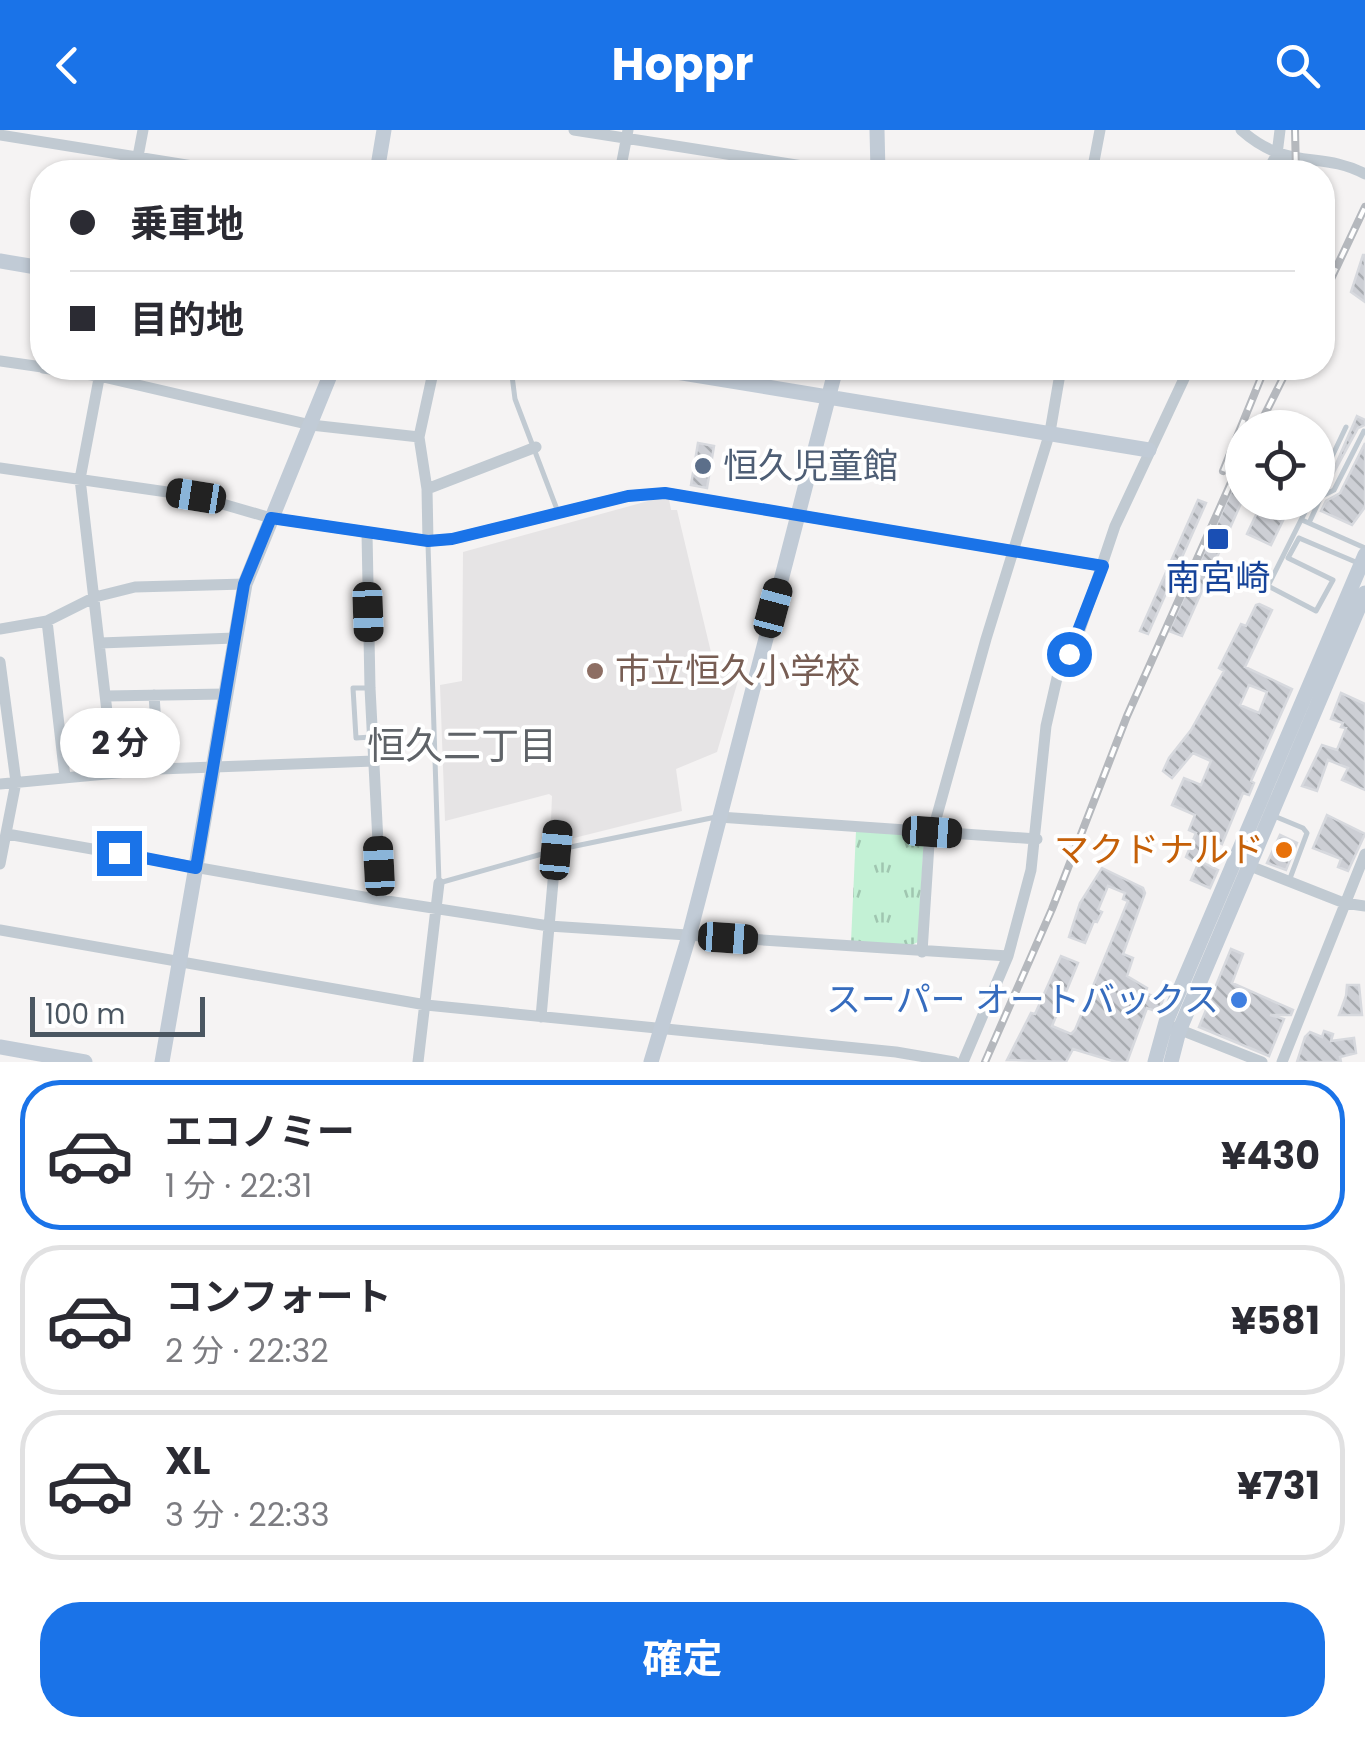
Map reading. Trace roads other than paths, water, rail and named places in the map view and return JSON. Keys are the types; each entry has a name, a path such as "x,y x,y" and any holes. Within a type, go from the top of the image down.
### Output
{"street":[{"path":"138,158 142,130"},
{"path":"380,160 384,130"},
{"path":"574,130 627,134 773,160"},
{"path":"877,130 878,160"},
{"path":"1094,160 1100,130"},
{"path":"1241,130 1277,154 1313,160"},
{"path":"1274,160 1280,130"},
{"path":"622,160 627,134"},
{"path":"0,135 151,160"},
{"path":"1335,164 1365,174"},
{"path":"0,261 30,266"},
{"path":"0,361 30,366"},
{"path":"99,380 80,479 114,772"},
{"path":"132,380 312,425 420,437"},
{"path":"162,1062 244,584 329,380"},
{"path":"428,541 427,488 420,437 432,380"},
{"path":"727,380 1148,450"},
{"path":"651,1062 689,936 833,380"},
{"path":"922,952 932,832 1050,432 1059,380"},
{"path":"964,1062 1008,956 1037,839 1046,726 1057,678 1080,630 1115,526 1183,380"},
{"path":"427,488 536,448"},
{"path":"0,468 196,496 271,518 428,541 452,539 628,496 665,493 1103,566"},
{"path":"367,532 381,900"},
{"path":"1155,1062 1243,864 1364,559"},
{"path":"0,630 47,621 95,596 159,584 244,584"},
{"path":"1243,864 1272,815 1365,593"},
{"path":"47,621 65,777"},
{"path":"100,642 235,638"},
{"path":"0,662 16,782 0,864"},
{"path":"106,696 225,694"},
{"path":"154,695 159,768"},
{"path":"0,784 159,768 374,761"},
{"path":"719,817 1037,839"},
{"path":"541,1017 558,825"},
{"path":"7,834 548,926 1008,956"},
{"path":"1282,1062 1365,854"},
{"path":"1243,864 1344,902 1365,906"},
{"path":"418,1062 439,883"},
{"path":"0,930 426,1005 896,1052 954,1062"},
{"path":"1172,1027 1172,1062"},
{"path":"1172,1027 1262,1062"},
{"path":"0,1046 85,1062"}],"lane":[{"path":"513,380 515,399 558,512"},
{"path":"1335,450 1346,427"},
{"path":"1335,488 1364,430"},
{"path":"1296,536 1288,558 1333,580 1316,611 1268,586 1296,536 1305,521 1364,559"},
{"path":"1296,536 1364,559"},
{"path":"428,541 439,883 556,850 719,817"},
{"path":"1272,815 1303,828 1307,834 1289,882"}],"railway":[{"path":"1295,130 1296,160"},
{"path":"1335,270 1365,207"},
{"path":"1223,471 1260,380"},
{"path":"1267,410 1282,380"},
{"path":"985,1062 1052,909 1127,716 1225,496"}],"place":[{"name":"恒久児童館","path":"703,466"},
{"name":"南宮崎","path":"1218,539"},
{"name":"市立恒久小学校","path":"595,671"},
{"name":"マクドナルド","path":"1284,850"},
{"name":"スーパー オートバックス","path":"1239,1000"}],"district":[{"name":"恒久二丁目","path":"462,746"}]}
